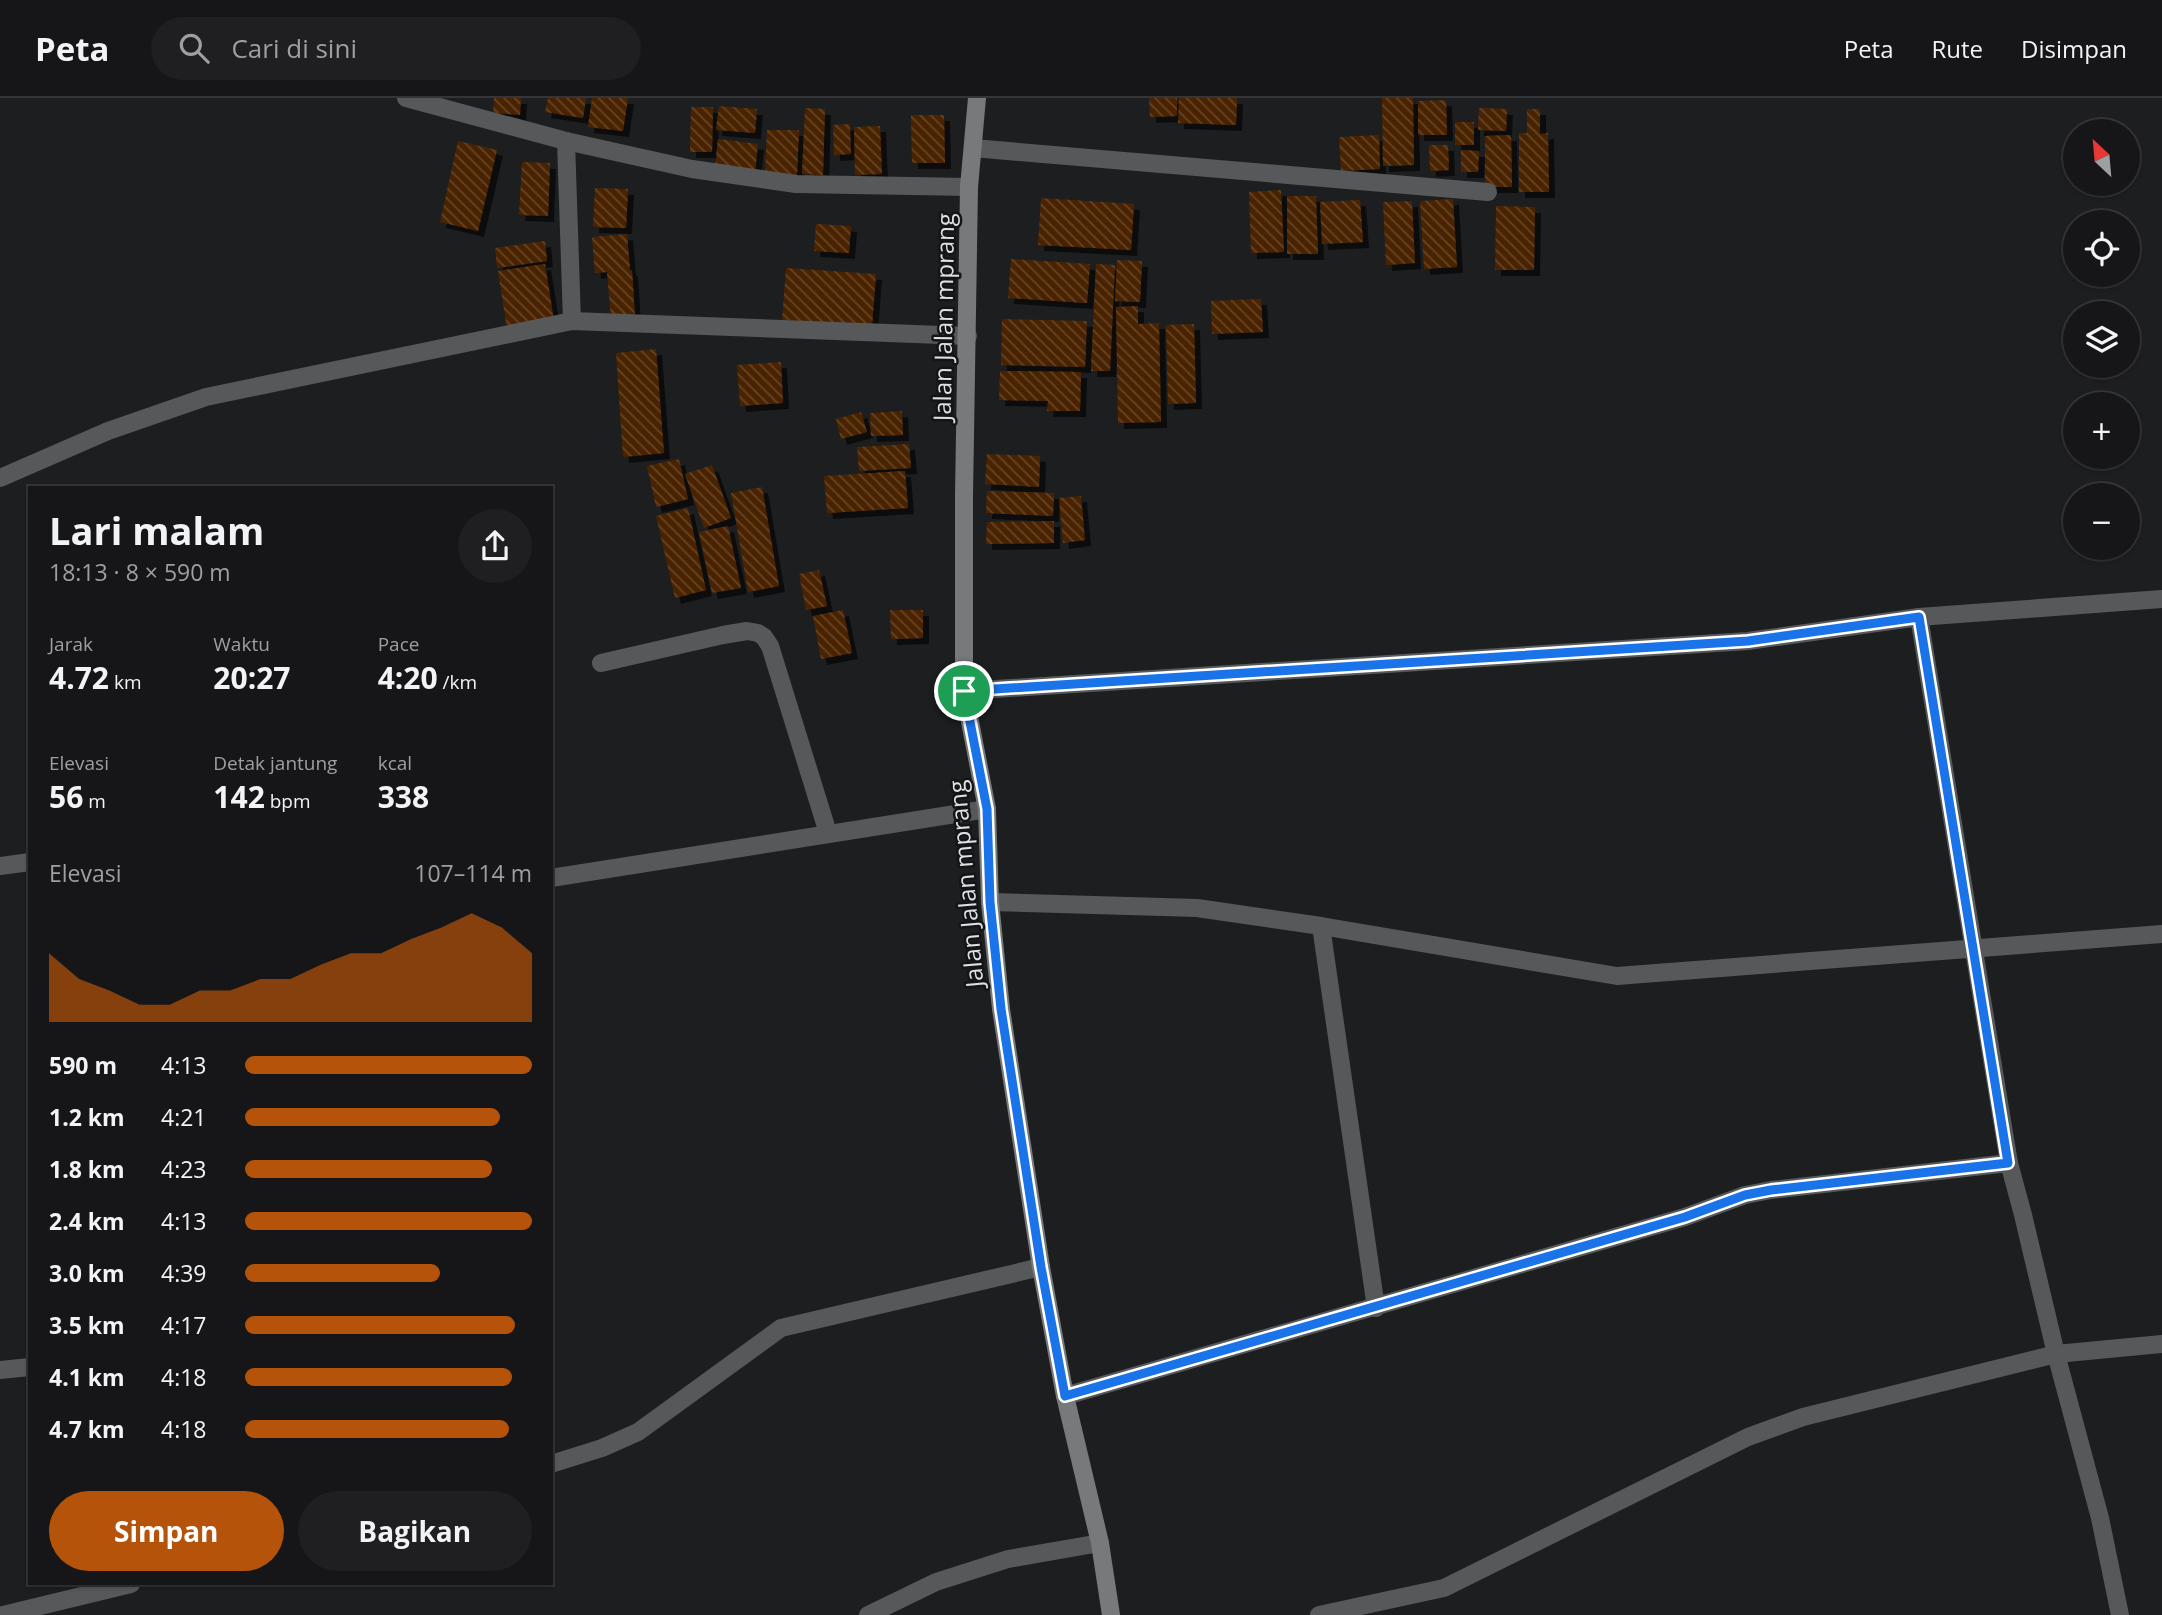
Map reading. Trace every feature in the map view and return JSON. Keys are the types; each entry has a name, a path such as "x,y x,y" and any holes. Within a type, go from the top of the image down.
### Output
{"street":[{"path":"407,98 566,141 692,169 796,184 969,187"},
{"name":"Jalan Jalan mprang","path":"977,98 969,187 964,691 987,809 990,902 1001,1009 1041,1267 1065,1396 1100,1543 1111,1615"},
{"path":"566,141 572,321"},
{"path":"973,148 1488,192"},
{"path":"0,478 108,431 205,397 572,321 968,336"},
{"path":"964,691 1748,641 1919,617 2162,598"},
{"path":"1919,617 2008,1163 2101,1518 2120,1615"},
{"path":"601,663 747,631 764,637 770,646 828,833"},
{"path":"553,878 987,809"},
{"path":"0,866 28,862"},
{"path":"990,902 1197,908 1617,976 2162,934"},
{"path":"1321,926 1376,1308"},
{"path":"1065,1396 1685,1217 1745,1195 2008,1163"},
{"path":"553,1463 601,1448 638,1432 781,1328 1041,1267"},
{"path":"1320,1615 1444,1588 1748,1437 1803,1417 2056,1354 2162,1344"},
{"path":"0,1370 28,1367"},
{"path":"868,1615 936,1582 1008,1559 1100,1543"},
{"path":"3,1615 127,1585"}],"building":[{"path":"494,98 521,98 520,115 493,113"},
{"path":"548,98 586,98 583,118 545,112"},
{"path":"592,98 628,98 623,131 588,127"},
{"path":"1149,98 1177,98 1177,116 1150,117"},
{"path":"1179,98 1237,98 1236,125 1178,123"},
{"path":"1382,98 1413,98 1414,165 1383,166"},
{"path":"1446,100 1447,135 1418,135 1418,101"},
{"path":"719,106 757,109 755,133 716,130"},
{"path":"691,107 713,107 712,152 690,152"},
{"path":"805,108 825,109 823,175 802,174"},
{"path":"1479,108 1507,109 1506,131 1478,130"},
{"path":"1527,109 1540,109 1540,134 1548,133 1549,192 1519,192 1519,133 1527,133"},
{"path":"911,115 944,115 945,163 912,163"},
{"path":"1455,122 1474,122 1474,145 1455,145"},
{"path":"850,124 851,154 834,155 833,125"},
{"path":"880,126 882,174 855,175 854,127"},
{"path":"767,130 799,130 797,175 765,174"},
{"path":"1379,135 1380,169 1341,171 1339,137"},
{"path":"1511,135 1512,187 1485,187 1485,136"},
{"path":"718,139 758,144 755,172 715,167"},
{"path":"458,141 497,150 478,231 440,222"},
{"path":"1429,145 1448,145 1449,170 1430,171"},
{"path":"1461,150 1479,151 1478,172 1461,172"},
{"path":"522,162 550,163 548,216 519,215"},
{"path":"595,188 628,189 626,228 593,227"},
{"path":"1281,190 1284,252 1251,253 1249,192"},
{"path":"1287,196 1316,196 1318,254 1287,254"},
{"path":"1041,198 1134,204 1131,250 1038,245"},
{"path":"1453,199 1457,267 1424,269 1420,201"},
{"path":"1360,200 1363,242 1322,244 1320,202"},
{"path":"1412,201 1415,263 1386,265 1383,202"},
{"path":"1496,206 1535,207 1534,270 1495,270"},
{"path":"816,224 851,226 849,253 814,251"},
{"path":"627,234 635,317 611,319 607,272 595,273 592,237"},
{"path":"545,241 547,261 497,268 495,248"},
{"path":"1011,259 1090,264 1087,303 1008,298"},
{"path":"1117,260 1142,261 1140,302 1115,301"},
{"path":"545,264 554,321 507,329 498,271"},
{"path":"1096,264 1115,265 1110,371 1091,371"},
{"path":"786,268 876,274 872,326 782,320"},
{"path":"1261,299 1263,332 1212,334 1211,301"},
{"path":"1138,306 1138,324 1159,323 1161,422 1118,423 1116,307"},
{"path":"1002,319 1087,321 1085,367 1001,365"},
{"path":"1194,324 1196,403 1168,404 1166,325"},
{"path":"656,349 664,453 623,457 616,353"},
{"path":"781,362 783,403 740,406 737,365"},
{"path":"1000,371 1081,372 1080,411 1047,411 1048,401 999,400"},
{"path":"902,411 903,435 871,436 870,413"},
{"path":"861,412 867,432 841,439 836,419"},
{"path":"909,444 911,468 859,471 857,447"},
{"path":"987,454 1040,456 1039,487 985,484"},
{"path":"679,459 688,499 656,507 647,466"},
{"path":"712,465 731,518 704,528 685,474"},
{"path":"905,471 908,508 827,513 824,476"},
{"path":"762,487 779,586 748,592 731,493"},
{"path":"987,491 1054,493 1053,516 986,513"},
{"path":"1081,496 1085,540 1063,543 1059,498"},
{"path":"688,508 706,590 675,598 656,516"},
{"path":"1054,521 1054,543 986,544 987,522"},
{"path":"728,526 741,588 712,593 699,532"},
{"path":"819,570 827,606 806,610 799,574"},
{"path":"843,610 852,653 821,659 813,616"},
{"path":"890,610 923,610 923,638 891,639"}],"route":[{"path":"1919,617 2008,1163 1745,1195 1685,1217 1065,1396 1041,1267 1001,1009 990,902 987,809 964,691 1748,641 1919,617"}]}
